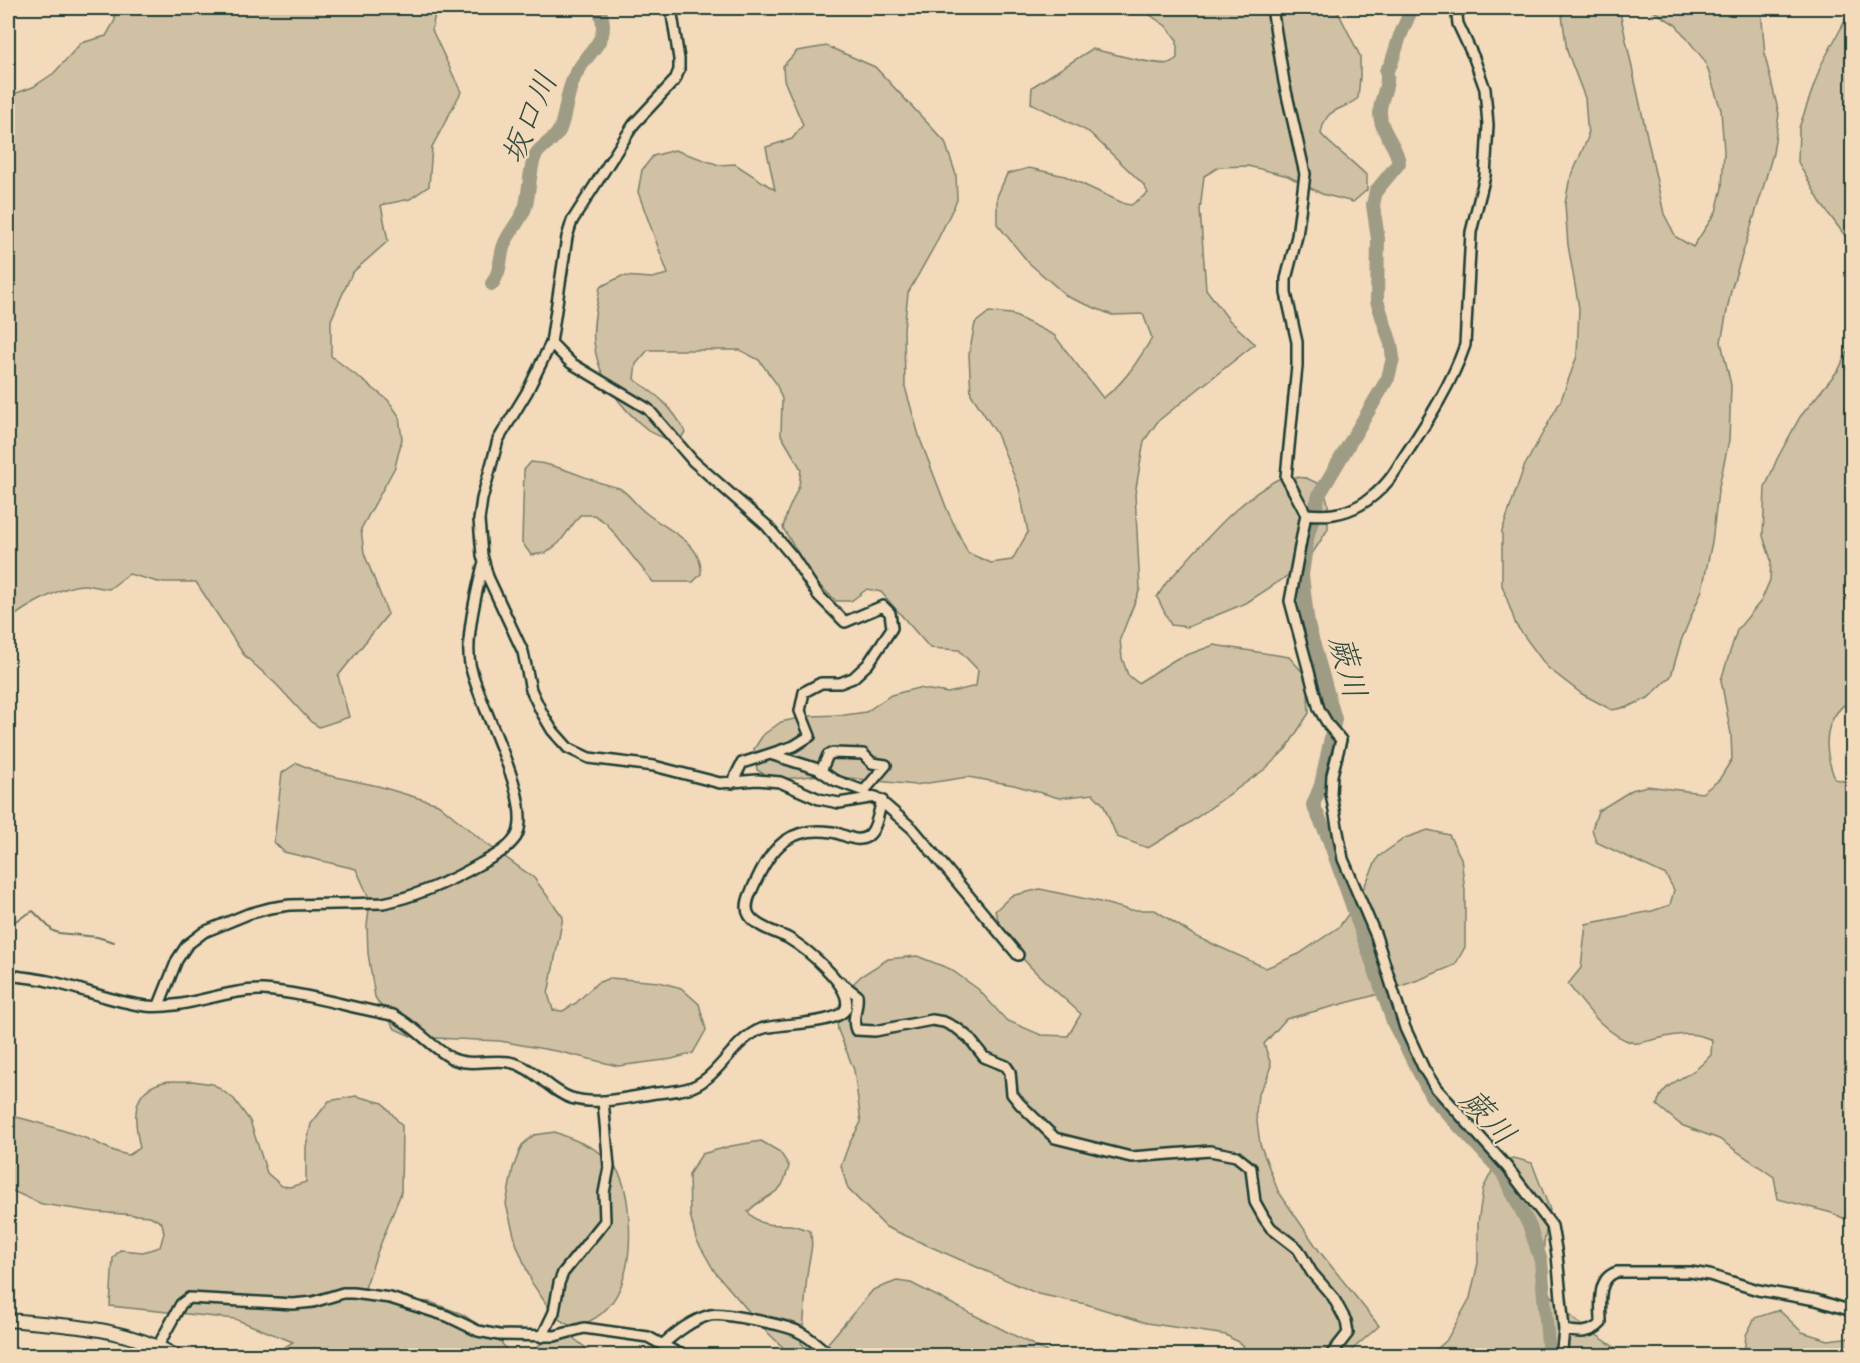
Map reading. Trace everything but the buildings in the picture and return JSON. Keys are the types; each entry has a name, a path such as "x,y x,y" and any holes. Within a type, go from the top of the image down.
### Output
{"main road":[{"path":"8,1320 99,1329 127,1335 158,1346 176,1356"}],"street":[{"path":"671,8 678,70 675,80 634,124 572,221 567,237 551,343 527,393 498,440 491,462 479,520 484,562 488,577 523,652 535,700 552,730 568,748 589,758 654,766 720,783 757,780 780,782 819,799 839,802 866,794 886,765 872,763 863,754 833,753 828,755 820,771"},
{"path":"1272,8 1284,82 1305,174 1297,236 1286,279 1286,293 1297,342 1297,366 1286,477 1306,514 1290,601 1319,709 1341,740 1332,775 1331,794 1343,859 1376,936 1405,1028 1424,1069 1436,1088 1507,1167 1551,1226 1557,1254 1563,1330 1562,1349 1565,1356"},
{"path":"1306,514 1323,516 1337,514 1360,505 1388,482 1441,395 1461,358 1465,345 1471,232 1485,176 1488,125 1485,89 1474,57 1458,24 1456,8"},
{"path":"551,343 571,363 648,409 693,461 766,525 793,557 818,595 845,622 883,606 890,613 892,628 868,664 853,678 840,683 821,683 804,692 800,711 810,736 794,746 742,763 732,783"},
{"path":"159,1005 177,960 187,945 204,932 248,914 270,908 290,905 383,903 397,900 447,883 504,850 517,836 521,817 516,789 470,663 474,604 484,562"},
{"path":"770,754 820,771 834,780 882,800 913,829 1018,955"},
{"path":"8,975 47,980 115,1000 148,1006 179,1004 234,992 262,990 301,995 393,1015 405,1021 437,1049 454,1059 470,1063 508,1062 538,1075 559,1092 571,1098 603,1101 688,1089 706,1078 748,1036 758,1030 812,1022 841,1015 845,1010 846,993 835,979 806,950 756,922 749,914 748,900 757,879 781,843 792,836 808,832 834,832 860,840 872,832 882,800"},
{"path":"835,979 854,990 857,995 858,1001 853,1023 856,1030 875,1030 932,1020 944,1022 958,1029 969,1038 984,1058 1006,1066 1010,1072 1012,1094 1055,1138 1131,1157 1210,1152 1236,1155 1246,1162 1251,1168 1255,1202 1264,1218 1271,1228 1298,1249 1312,1273 1333,1297 1346,1321 1348,1333 1330,1356"},
{"path":"542,1337 554,1312 558,1283 562,1273 605,1221 604,1193 609,1167 603,1101"},
{"path":"1563,1330 1576,1333 1589,1332 1599,1326 1602,1286 1610,1274 1617,1272 1690,1272 1709,1275 1758,1290 1816,1300 1852,1311"},
{"path":"158,1346 181,1304 189,1298 293,1304 313,1302 343,1293 390,1298 447,1316 478,1331 499,1335 555,1336 584,1328 648,1337 683,1356"},
{"path":"663,1344 679,1331 713,1314 767,1323 797,1331 831,1356"}],"shaded area":[{"path":"114,8 436,8 432,30 461,92 432,147 429,186 410,199 381,205 388,241 352,273 331,320 331,356 388,400 399,416 402,439 395,467 361,529 364,553 388,614 338,676 349,717 319,727 311,722 277,685 244,655 196,582 158,582 129,574 109,589 85,585 67,588 34,604 8,621 8,96 33,87 54,73 81,43 106,36 115,20"},
{"path":"1140,8 1336,8 1360,56 1358,98 1330,114 1326,118 1321,134 1367,176 1367,190 1353,202 1322,194 1288,176 1248,166 1219,167 1204,176 1200,210 1206,289 1229,320 1255,344 1158,421 1144,441 1135,494 1140,589 1120,639 1122,658 1128,675 1138,683 1176,659 1214,645 1289,657 1307,677 1309,713 1286,749 1265,769 1186,825 1148,848 1117,837 1103,804 1093,794 1059,798 1014,785 968,777 915,785 821,775 774,780 757,770 754,749 763,735 781,722 808,716 866,712 891,695 918,688 948,693 976,686 978,670 959,650 930,648 881,592 867,589 851,601 836,601 813,579 783,528 799,486 801,469 781,435 782,399 776,383 759,360 740,350 648,350 636,364 634,379 657,396 675,415 685,432 678,443 648,430 638,422 612,391 600,368 594,342 594,321 600,287 622,276 652,278 668,274 638,192 642,170 653,156 675,150 719,165 735,164 775,190 766,147 792,139 803,125 784,80 783,66 797,51 827,46 875,67 945,142 956,175 957,200 908,293 904,329 905,387 920,439 948,512 968,553 991,563 1012,560 1028,532 1019,488 997,434 971,394 969,355 975,323 989,312 1011,314 1054,335 1103,398 1124,378 1152,338 1143,314 1112,315 1068,297 1029,263 997,224 997,197 1007,174 1029,168 1065,176 1125,204 1131,205 1148,193 1143,184 1089,132 1031,103 1032,87 1092,49 1154,63 1169,63 1176,59 1177,40 1166,26"},
{"path":"1561,8 1619,8 1664,214 1676,237 1693,247 1716,212 1722,188 1724,151 1721,110 1705,61 1676,25 1649,8 1761,8 1765,56 1779,114 1773,153 1731,290 1721,342 1731,385 1729,440 1702,590 1681,641 1671,676 1648,698 1627,707 1612,710 1582,694 1547,667 1516,625 1502,585 1502,531 1524,467 1561,400 1577,356 1579,308 1568,245 1565,204 1569,182 1588,137 1585,98 1567,51"},
{"path":"1852,8 1852,245 1822,205 1798,162 1799,128 1821,65"},
{"path":"1852,342 1852,699 1835,715 1830,725 1827,746 1835,779 1852,783 1852,1222 1832,1213 1778,1199 1774,1177 1719,1139 1681,1125 1657,1105 1659,1098 1668,1087 1698,1067 1711,1055 1712,1040 1690,1034 1634,1043 1605,1027 1568,984 1581,968 1586,924 1652,911 1670,905 1674,890 1666,875 1596,842 1592,829 1598,811 1632,790 1647,786 1702,793 1719,780 1732,759 1731,734 1721,680 1737,630 1761,601 1770,580 1771,560 1763,536 1765,488 1777,459 1800,417 1839,369"},
{"path":"531,462 558,467 619,488 642,510 690,545 700,563 701,574 693,582 653,582 606,523 594,515 580,515 559,543 546,553 531,555 522,542 524,470"},
{"path":"1284,476 1306,478 1322,485 1328,503 1328,529 1312,554 1286,577 1246,603 1188,627 1171,625 1157,597 1166,583 1235,510 1250,497"},
{"path":"297,763 322,774 378,786 438,804 484,842 534,878 563,917 548,994 553,1010 563,1011 576,1003 597,983 610,978 659,982 681,988 699,1004 706,1030 693,1053 672,1059 618,1066 561,1052 500,1041 413,1037 395,1029 375,997 368,953 367,926 370,900 356,869 284,852 274,842 282,773"},
{"path":"1428,830 1449,835 1461,858 1465,891 1465,947 1455,965 1372,996 1286,1019 1264,1044 1271,1065 1267,1079 1258,1094 1256,1114 1260,1144 1278,1191 1320,1252 1379,1326 1346,1355 1247,1355 1243,1345 1226,1335 1147,1323 1086,1304 1038,1294 886,1227 848,1189 841,1166 849,1144 861,1122 854,1070 838,1030 836,1014 844,993 861,976 888,959 917,956 950,969 978,989 1006,1020 1041,1035 1068,1036 1081,1014 1019,955 1001,927 995,911 1011,896 1040,889 1129,910 1155,910 1195,936 1266,968 1299,954 1339,927 1357,902 1378,857 1405,838"},
{"path":"192,1081 213,1084 234,1099 250,1121 267,1173 282,1186 290,1187 306,1182 306,1147 311,1124 329,1101 356,1096 383,1103 402,1126 401,1193 363,1294 398,1300 430,1302 462,1314 499,1339 510,1355 272,1355 293,1342 235,1319 110,1306 113,1258 120,1250 143,1252 160,1247 164,1233 162,1223 150,1216 96,1212 42,1204 8,1189 8,1115 66,1131 116,1152 129,1155 140,1148 136,1127 139,1099 153,1086 164,1082"},
{"path":"555,1132 588,1146 609,1160 621,1179 629,1214 629,1254 621,1286 603,1312 589,1321 572,1327 555,1317 532,1283 516,1243 506,1204 513,1168 522,1145 534,1135"},
{"path":"761,1141 780,1152 789,1166 779,1189 748,1212 763,1223 790,1225 810,1231 812,1245 801,1343 810,1351 822,1350 873,1290 897,1281 911,1283 1053,1355 791,1355 763,1328 715,1272 696,1239 690,1214 689,1174 702,1154"},
{"path":"1514,1158 1532,1163 1550,1210 1544,1242 1543,1274 1551,1295 1576,1321 1626,1355 1429,1356 1446,1341 1470,1298 1478,1263 1478,1223 1483,1189 1497,1161"},
{"path":"1779,1310 1802,1332 1828,1340 1852,1337 1852,1355 1744,1355 1746,1335 1755,1318"},
{"path":"572,1337 591,1352 679,1347 705,1355 529,1356 546,1338"}],"waterway":[{"name":"坂口川","path":"492,284 499,269 504,245 526,205 535,156 558,133 573,79 601,36 603,28 599,8"},
{"name":"蕨川","path":"1412,8 1391,64 1386,71 1387,81 1380,108 1383,126 1398,156 1399,163 1376,191 1373,205 1378,239 1377,301 1391,344 1393,358 1388,378 1319,495 1307,539 1302,575 1308,625 1335,719 1321,785 1313,805 1328,837 1394,1024 1432,1097 1502,1172 1530,1227 1541,1261 1549,1356"},
{"path":"8,925 33,911 53,931 97,937 114,942"}]}
